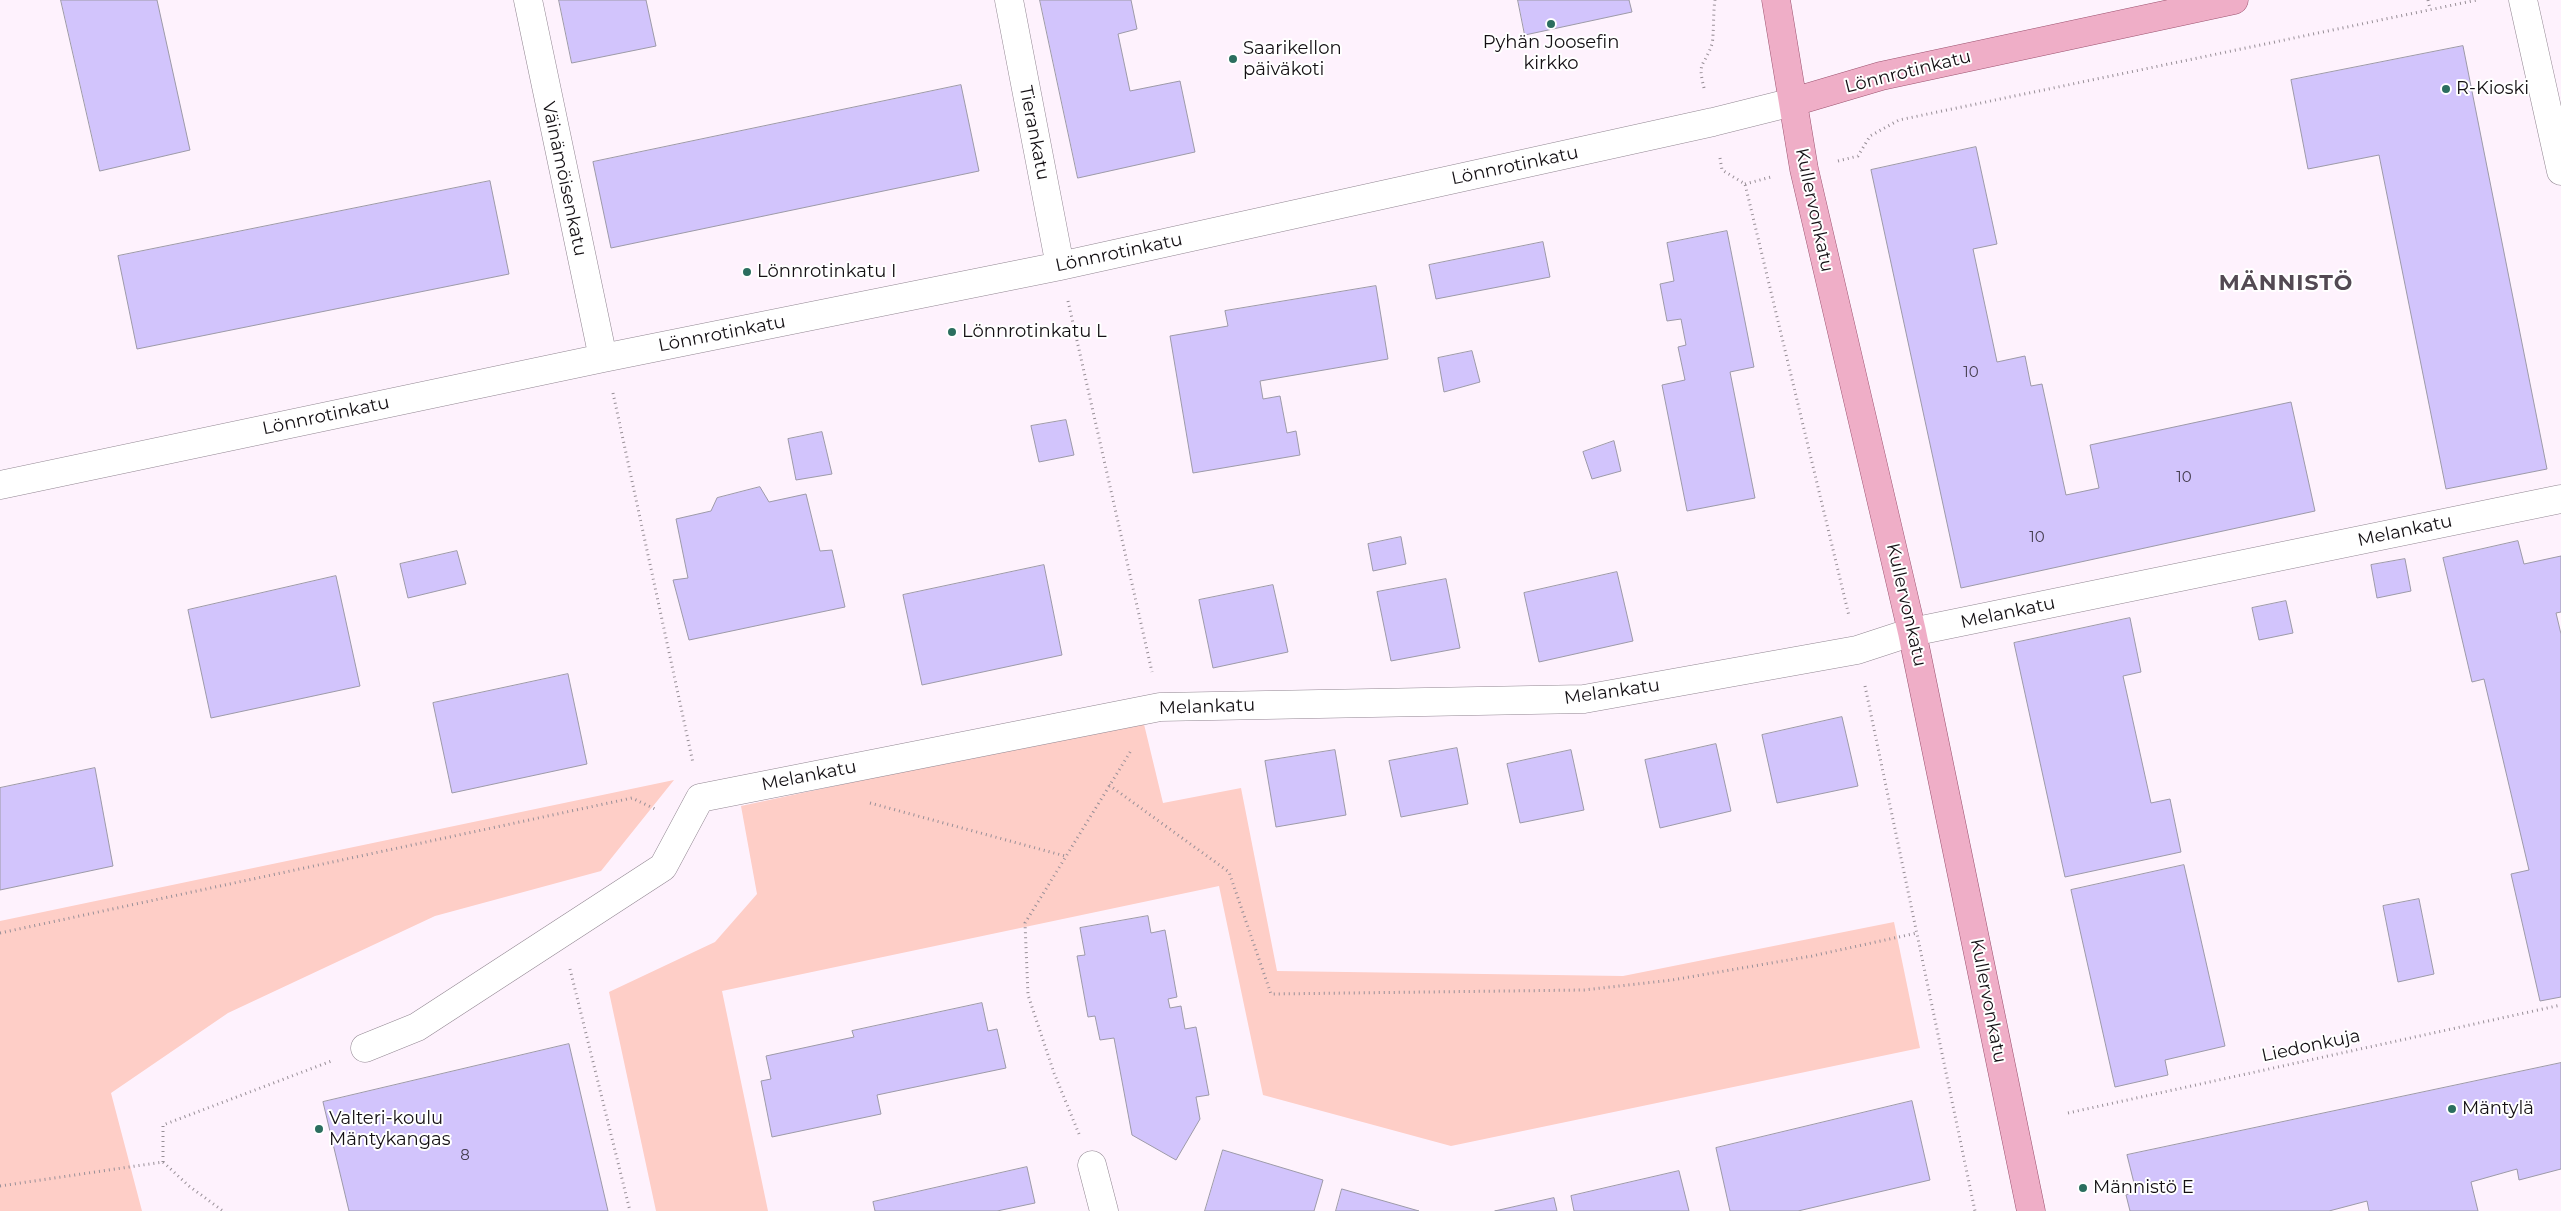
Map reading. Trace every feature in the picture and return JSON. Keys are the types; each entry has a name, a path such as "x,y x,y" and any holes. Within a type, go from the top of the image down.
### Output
{"main road":[{"name":"Kullervonkatu","path":"1776,0 1804,170 1912,632 2031,1211"},
{"name":"Lönnrotinkatu","path":"1793,102 1881,76 2234,0"}],"street":[{"name":"Väinämöisenkatu","path":"528,0 603,358"},
{"name":"Tierankatu","path":"1009,0 1060,266"},
{"path":"2523,0 2561,171"},
{"name":"Lönnrotinkatu","path":"0,485 603,358 1060,266 1713,122 1793,102"},
{"name":"Melankatu","path":"700,798 1160,707 1584,699 1857,650 1912,632 2561,499"},
{"path":"364,1048 418,1027 663,867 700,798"},
{"path":"1092,1165 1104,1211"}],"path":[{"path":"1699,69 1712,42 1712,18 1715,0"},
{"path":"2428,0 2430,10"},
{"path":"1745,184 1858,156 1870,136 1899,120 2478,0"},
{"path":"1060,266 1160,707 1108,785 1025,923 1028,995 1054,1073 1092,1165"},
{"path":"603,358 615,399 700,798"},
{"path":"1108,785 1229,872 1271,994 1584,990 1672,980 1812,956 1917,932"},
{"path":"0,933 632,798 686,823"},
{"path":"864,801 1065,856"},
{"path":"561,933 630,1211"},
{"name":"Liedonkuja","path":"2068,1113 2561,1005"},
{"path":"222,1211 163,1162 163,1125 364,1048"},
{"path":"0,1186 163,1162"}],"shaded area":[{"path":"1143,720 1163,803 1241,788 1277,971 1623,976 1894,922 1920,1048 1451,1146 1263,1095 1219,886 722,991 768,1211 656,1211 609,992 715,942 757,894 741,806"},
{"path":"674,780 601,871 435,916 228,1013 111,1093 142,1211 0,1211 0,921"}],"building":[{"path":"61,0 157,0 190,150 100,171"},
{"path":"559,0 646,0 656,46 572,63"},
{"path":"1040,0 1131,0 1137,29 1118,34 1130,91 1180,81 1195,152 1078,178"},
{"name":"Pyhän Joosefin kirkko","path":"1518,0 1629,0 1632,12 1525,35"},
{"path":"2463,46 2547,469 2446,489 2379,155 2308,169 2291,80"},
{"path":"961,85 979,171 611,248 593,162"},
{"path":"1976,147 1997,244 1973,249 1997,362 2025,356 2031,386 2042,384 2066,495 2099,488 2090,445 2291,402 2315,511 1961,588 1871,170"},
{"path":"490,181 509,274 137,349 118,256"},
{"path":"1727,231 1754,367 1730,372 1755,498 1687,511 1662,385 1685,380 1678,347 1686,345 1681,319 1667,321 1660,284 1674,281 1667,243"},
{"path":"1543,242 1550,277 1436,299 1429,265"},
{"path":"1376,286 1388,359 1260,381 1263,399 1280,396 1287,433 1296,431 1300,455 1193,473 1170,336 1228,326 1225,311"},
{"path":"1472,351 1480,382 1444,392 1438,358"},
{"path":"1066,420 1074,455 1039,462 1031,426"},
{"path":"822,432 832,474 796,480 788,439"},
{"path":"1614,441 1621,471 1592,479 1583,452"},
{"path":"760,487 769,502 806,494 820,551 832,550 845,607 689,640 673,580 688,578 676,519 711,511 717,498"},
{"path":"1401,537 1406,564 1373,571 1368,544"},
{"path":"2518,541 2524,564 2561,556 2561,612 2556,613 2561,634 2561,997 2540,1001 2511,874 2529,870 2484,679 2472,682 2443,558"},
{"path":"457,551 466,584 408,598 400,564"},
{"path":"2405,559 2411,591 2377,598 2371,565"},
{"path":"1044,565 1062,655 922,685 903,595"},
{"path":"1617,572 1633,641 1539,662 1524,593"},
{"path":"336,576 360,686 211,718 188,610"},
{"path":"1446,579 1460,648 1391,661 1377,592"},
{"path":"1273,585 1288,652 1213,668 1199,600"},
{"path":"2286,601 2293,633 2259,640 2252,608"},
{"path":"2130,618 2141,672 2123,676 2151,803 2170,799 2181,852 2065,877 2014,643"},
{"path":"568,674 587,764 452,793 433,703"},
{"path":"1842,717 1858,786 1777,803 1762,735"},
{"path":"1716,744 1731,811 1660,828 1645,760"},
{"path":"1457,748 1468,804 1401,817 1389,761"},
{"path":"1335,750 1346,815 1276,827 1265,761"},
{"path":"1571,750 1584,810 1520,823 1507,764"},
{"path":"95,768 113,866 0,890 0,788"},
{"path":"2184,865 2225,1046 2165,1060 2168,1075 2115,1087 2071,890"},
{"path":"2419,899 2434,974 2398,982 2383,906"},
{"path":"1148,916 1151,933 1165,930 1177,997 1168,999 1170,1008 1181,1006 1185,1029 1196,1027 1209,1095 1196,1097 1200,1119 1176,1160 1132,1135 1114,1038 1100,1040 1095,1016 1088,1017 1077,956 1085,955 1080,928"},
{"path":"982,1003 988,1031 997,1029 1006,1068 877,1095 881,1114 772,1137 761,1081 771,1079 766,1056 854,1037 852,1031"},
{"path":"569,1044 608,1211 349,1211 323,1102"},
{"name":"Mäntylä","path":"2561,1063 2561,1169 2519,1180 2517,1169 2471,1182 2478,1211 2369,1211 2367,1201 2329,1211 2130,1211 2126,1195 2136,1191 2127,1155"},
{"path":"1912,1101 1930,1180 1798,1211 1730,1211 1716,1148"},
{"path":"1223,1150 1323,1180 1314,1211 1205,1211"},
{"path":"1027,1167 1035,1203 997,1211 875,1211 873,1202"},
{"path":"1679,1171 1689,1211 1574,1211 1571,1196"},
{"path":"1342,1189 1419,1211 1336,1211"},
{"path":"1554,1198 1557,1211 1495,1211"}],"place":[{"name":"Pyhän Joosefin kirkko","path":"1551,24"},
{"name":"Saarikellon päiväkoti","path":"1233,59"},
{"name":"R-Kioski","path":"2446,89"},
{"name":"Lönnrotinkatu I","path":"747,272"},
{"name":"Lönnrotinkatu L","path":"952,332"},
{"name":"Mäntylä","path":"2452,1109"},
{"name":"Valteri-koulu Mäntykangas","path":"319,1129"},
{"name":"Männistö E","path":"2083,1188"}],"district":[{"name":"MÄNNISTÖ","path":"2286,284"}]}
